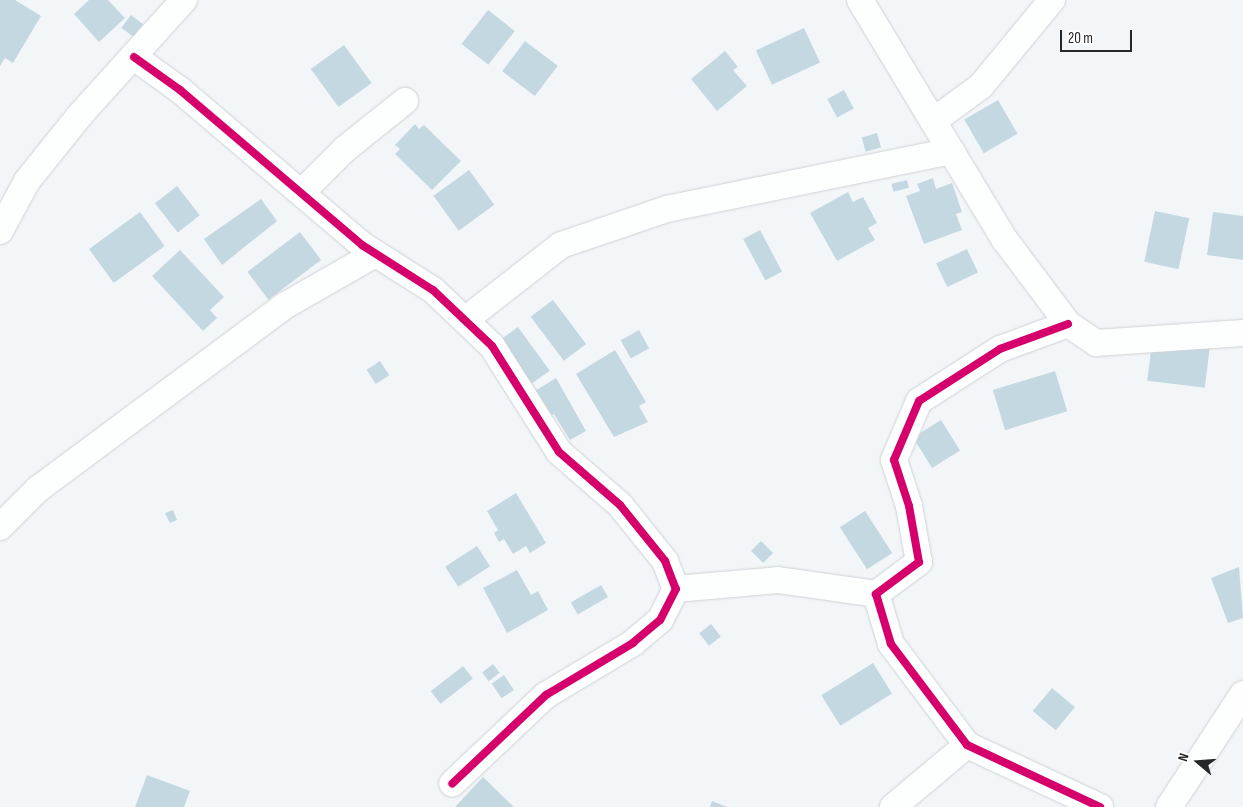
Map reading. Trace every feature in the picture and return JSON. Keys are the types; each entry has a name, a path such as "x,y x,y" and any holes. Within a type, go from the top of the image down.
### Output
{"street":[{"path":"0,231 27,181 80,115 184,0"},
{"path":"860,0 1005,240 1068,324 1096,343 1243,333"},
{"path":"933,121 982,86 1052,0"},
{"path":"134,57 376,254 433,290 465,320 492,346 559,452 620,505 665,561 676,589 660,620 633,643 546,695 452,784"},
{"path":"302,192 345,149 405,101"},
{"path":"465,320 561,245 667,209 951,151"},
{"path":"0,527 38,489 286,305 376,254"},
{"path":"676,589 778,580 876,594 919,562 909,506 894,460 918,401 1000,349 1068,324"},
{"path":"876,594 891,644 967,745 1100,807"},
{"path":"1169,807 1243,694"},
{"path":"893,807 967,745"}],"building":[{"path":"0,0 15,0 41,16 13,63 5,58 0,66"},
{"path":"89,0 108,0 125,18 99,42 74,14"},
{"path":"488,10 515,31 488,65 462,44"},
{"path":"131,15 143,24 133,37 121,28"},
{"path":"804,28 820,62 772,85 756,50"},
{"path":"525,41 558,66 535,96 502,71"},
{"path":"344,45 372,83 338,107 311,69"},
{"path":"725,51 738,67 733,70 747,86 717,111 691,79"},
{"path":"844,90 854,109 837,117 827,99"},
{"path":"998,100 1018,134 984,153 964,120"},
{"path":"415,124 419,129 424,125 461,161 432,190 395,154 400,149 395,145"},
{"path":"877,133 881,147 866,152 862,137"},
{"path":"469,170 494,205 459,231 433,196"},
{"path":"933,178 936,189 952,183 962,212 956,214 962,230 924,244 906,196 920,191 917,184"},
{"path":"907,180 909,188 893,192 891,184"},
{"path":"177,186 200,215 178,232 155,203"},
{"path":"848,192 853,202 863,197 877,223 868,228 875,240 837,261 810,213"},
{"path":"261,199 277,221 222,265 204,239"},
{"path":"1155,211 1189,218 1178,269 1144,262"},
{"path":"140,212 165,246 114,283 89,249"},
{"path":"1213,212 1243,216 1243,260 1207,255"},
{"path":"760,230 782,271 765,280 743,239"},
{"path":"300,232 321,260 268,300 247,272"},
{"path":"967,249 978,273 947,287 936,263"},
{"path":"180,250 224,297 210,310 217,318 203,331 152,276"},
{"path":"553,300 586,344 564,361 531,317"},
{"path":"518,327 550,371 532,384 500,340"},
{"path":"639,330 649,348 631,359 621,340"},
{"path":"1152,342 1210,349 1205,388 1147,381"},
{"path":"615,350 646,402 639,406 648,422 614,437 576,374"},
{"path":"380,361 389,375 376,384 367,370"},
{"path":"1055,371 1067,411 1005,430 993,390"},
{"path":"556,378 586,431 570,440 554,414 545,419 530,394"},
{"path":"941,420 960,451 932,468 913,437"},
{"path":"516,493 546,543 530,553 526,546 513,554 504,539 499,542 494,533 498,530 487,511"},
{"path":"173,510 177,520 170,523 165,513"},
{"path":"865,511 892,553 867,569 840,527"},
{"path":"761,541 773,553 763,563 751,551"},
{"path":"477,546 490,566 458,587 445,567"},
{"path":"1239,567 1243,618 1228,623 1211,578"},
{"path":"517,570 531,595 538,591 548,610 507,633 483,588"},
{"path":"601,585 608,597 578,615 571,602"},
{"path":"711,624 721,637 709,646 699,633"},
{"path":"873,663 892,694 840,726 821,695"},
{"path":"493,664 500,673 489,681 482,673"},
{"path":"463,666 473,679 441,704 431,691"},
{"path":"504,675 514,690 502,698 492,683"},
{"path":"1052,688 1075,707 1056,730 1033,711"},
{"path":"147,775 190,791 184,807 135,807"},
{"path":"483,777 514,807 455,807"},
{"path":"712,801 727,807 710,807"}],"cycle path":[{"path":"134,57 180,90 362,245 433,290 492,346 559,452 620,505 665,561 676,589 660,620 633,643 546,695 452,784"},
{"path":"1068,324 1000,349 919,401 894,460 909,506 919,562 876,594 891,644 967,745 1100,807"}]}
